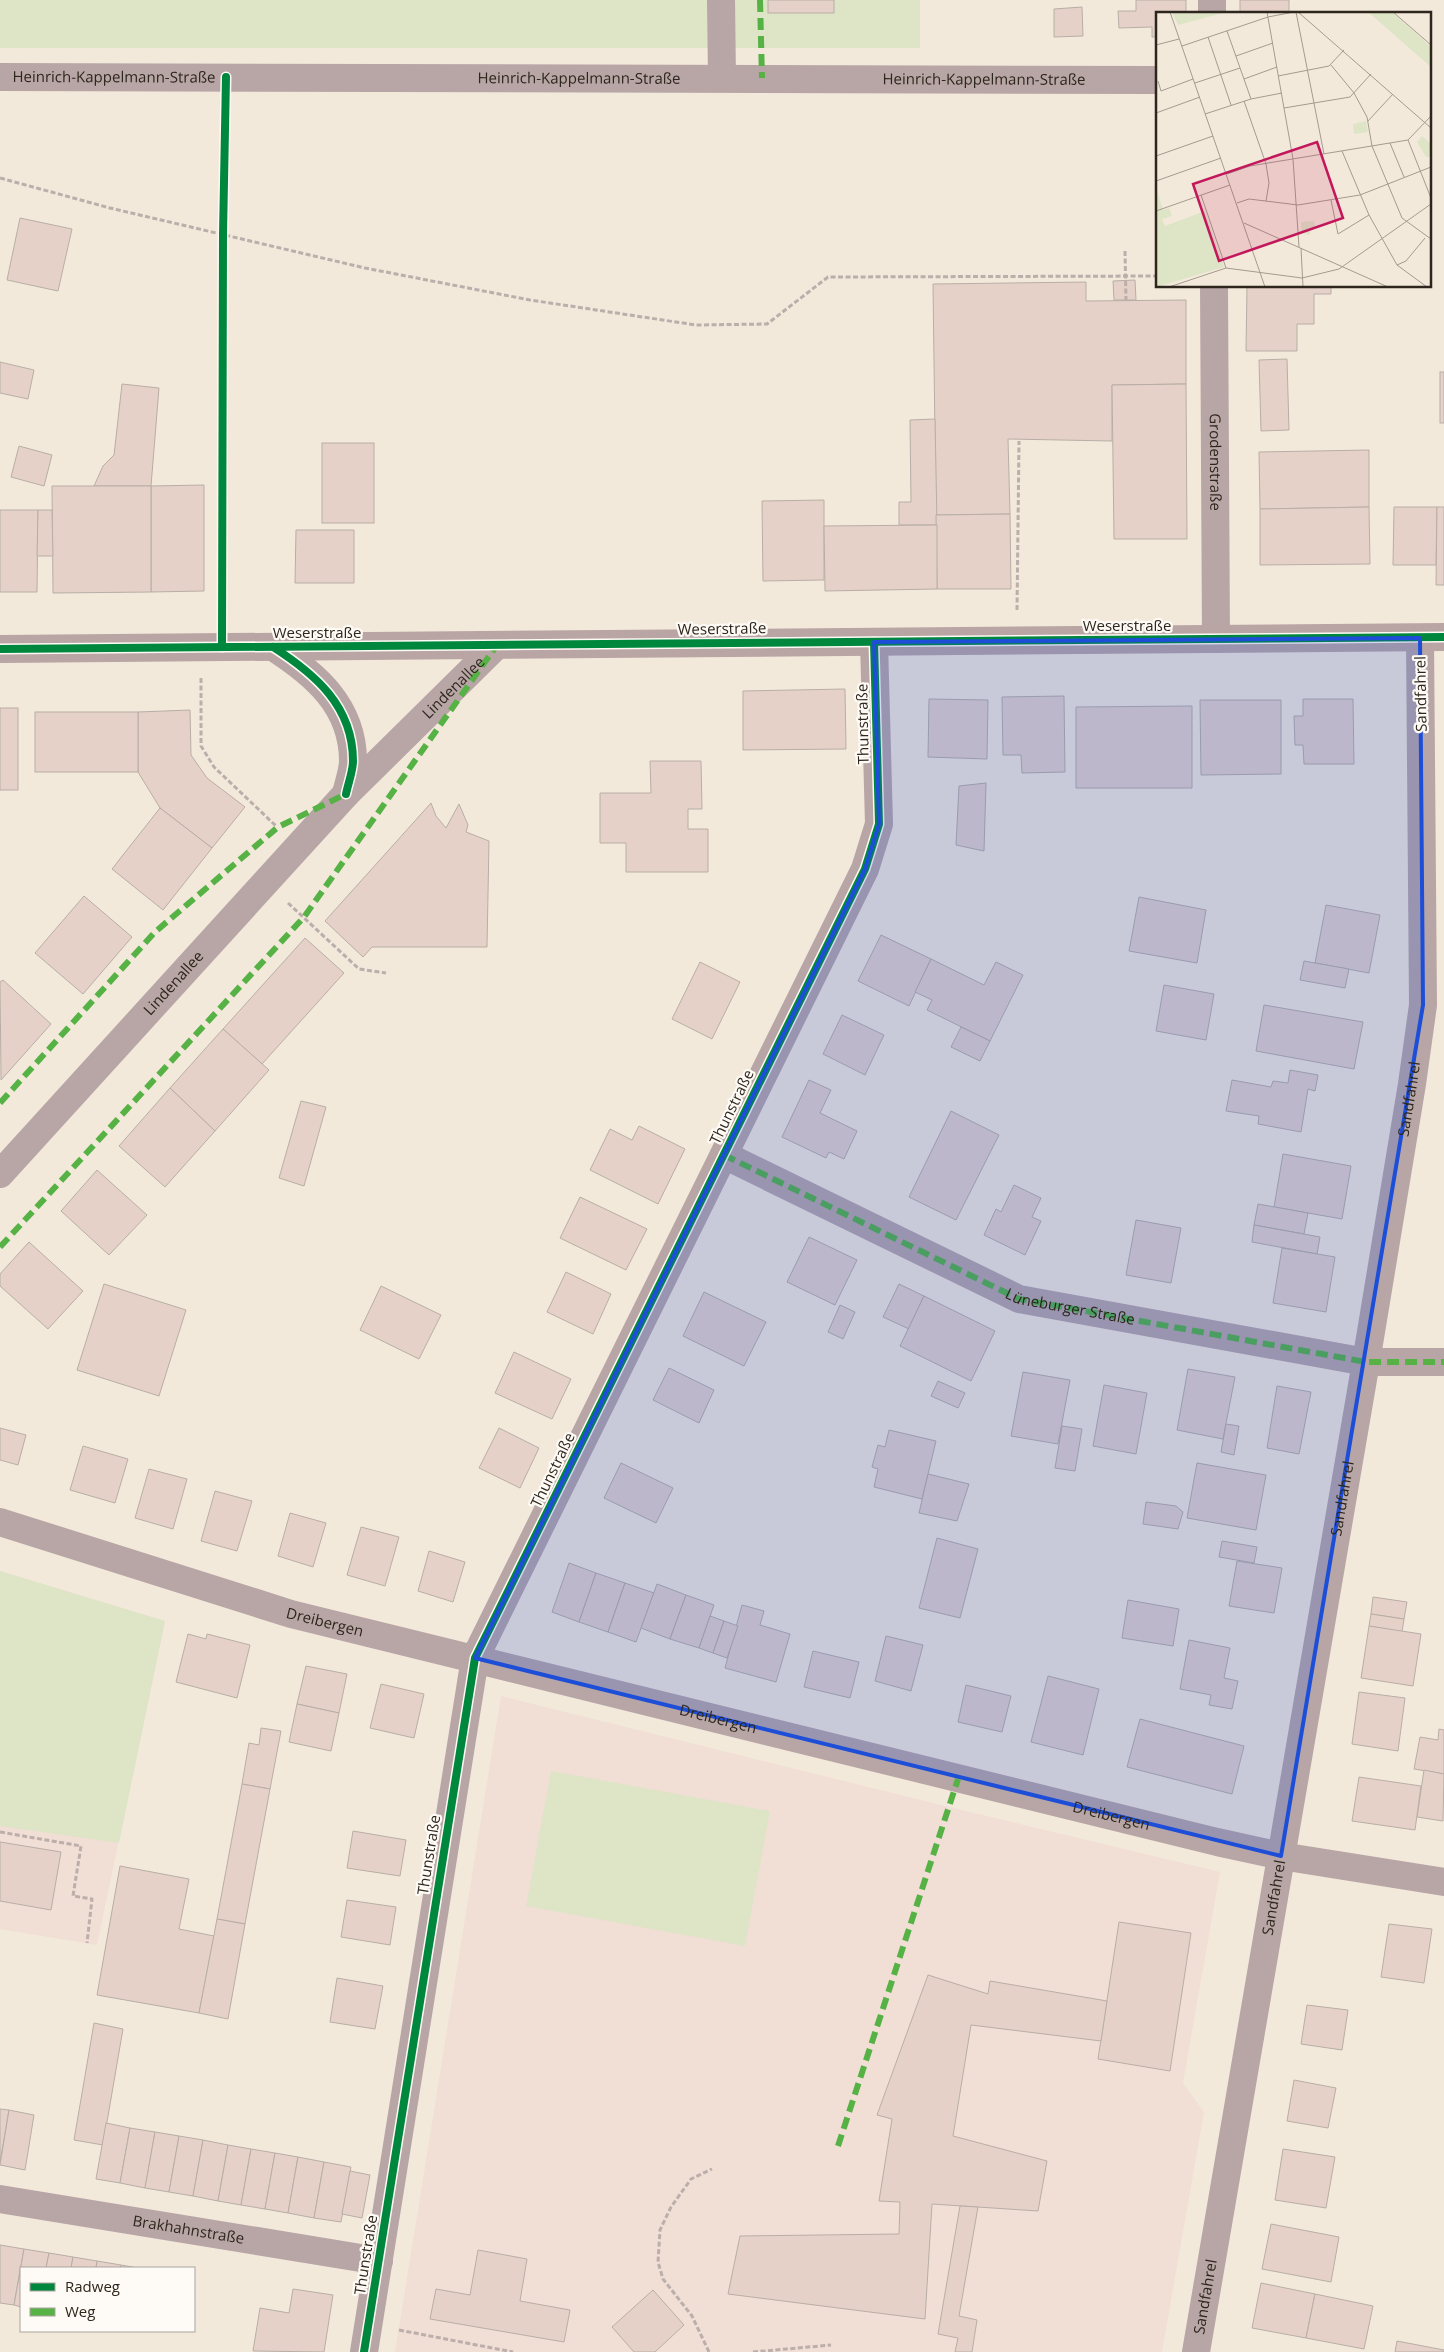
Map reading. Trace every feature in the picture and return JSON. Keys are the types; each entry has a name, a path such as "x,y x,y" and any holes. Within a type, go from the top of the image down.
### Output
{"main road":[{"name":"Weserstraße","path":"0,649 1432,638"}],"street":[{"path":"721,0 722,78"},
{"name":"Heinrich-Kappelmann-Straße","path":"0,77 1156,80"},
{"name":"Grodenstraße","path":"1214,288 1216,639"},
{"name":"Sandfahrel","path":"1196,2352 1366,1362 1412,1084 1423,1005 1432,638"},
{"name":"Thunstraße","path":"366,2339 475,1658 865,869 879,824 874,642"},
{"name":"Lindenallee","path":"0,1174 346,794 497,645"},
{"name":"Lindenallee","path":"273,647 304,667 326,689 350,730 353,762 346,794"},
{"name":"Lüneburger Straße","path":"724,1155 1019,1299 1366,1362 1444,1362"},
{"name":"Dreibergen","path":"0,1522 291,1614 475,1658 759,1731 1281,1856 1444,1882"},
{"name":"Brakhahnstraße","path":"0,2199 379,2261"}],"path":[{"path":"0,178 110,208 365,268 530,300 696,325 767,324 828,277 1156,276"},
{"path":"1125,251 1126,300"},
{"path":"1017,641 1019,441"},
{"path":"202,647 201,746 214,767 298,847"},
{"path":"265,883 359,969 386,973"},
{"path":"0,1832 81,1846 73,1896 92,1899 87,1944"},
{"path":"709,2352 692,2316 663,2279 658,2262 660,2230 671,2207 691,2179 712,2169"},
{"path":"366,2339 514,2352"},
{"path":"753,2352 831,2345"}],"highlighted area":[{"path":"1420,638 1423,1005 1281,1856 475,1658 865,869 879,824 874,642"}],"shaded area":[{"path":"0,1571 165,1621 97,1945 0,1929"},
{"path":"501,1696 1220,1872 1183,2083 1204,2112 1162,2352 395,2352"}],"green space":[{"path":"0,0 920,0 920,48 0,48"},
{"path":"0,1571 165,1621 119,1843 0,1826"},
{"path":"551,1771 770,1811 745,1946 526,1906"}],"building":[{"path":"768,0 834,0 834,13 768,13"},
{"path":"1136,0 1186,0 1186,12 1156,12 1156,37 1152,37 1152,27 1119,28 1118,11 1136,11"},
{"path":"1240,0 1289,0 1289,12 1240,12"},
{"path":"1082,7 1083,36 1054,37 1054,9"},
{"path":"20,218 72,229 58,291 7,280"},
{"path":"1135,280 1136,300 1114,300 1113,281"},
{"path":"1086,282 1086,301 1186,300 1186,384 1112,385 1112,441 1008,439 1010,514 936,515 933,284"},
{"path":"1247,288 1331,288 1331,294 1314,294 1314,324 1297,324 1297,351 1246,351"},
{"path":"1287,359 1289,430 1261,431 1259,360"},
{"path":"0,362 34,370 28,399 0,393"},
{"path":"1440,372 1444,372 1444,423 1440,423"},
{"path":"122,384 159,388 151,486 94,486 103,466 114,455"},
{"path":"1186,384 1187,539 1114,539 1112,385"},
{"path":"935,419 937,525 899,525 899,502 911,502 910,420"},
{"path":"322,443 374,443 374,523 322,523"},
{"path":"19,446 52,455 44,486 11,477"},
{"path":"1369,450 1369,507 1260,509 1259,452"},
{"path":"204,485 204,591 151,592 151,486"},
{"path":"52,486 151,486 151,592 53,593"},
{"path":"824,500 824,580 763,581 762,501"},
{"path":"1369,507 1370,564 1260,565 1260,509"},
{"path":"1394,507 1437,507 1436,565 1393,565"},
{"path":"1437,507 1444,507 1444,585 1436,585"},
{"path":"0,510 38,510 37,592 0,592"},
{"path":"38,510 52,510 53,556 37,556"},
{"path":"1010,514 1011,589 937,589 936,515"},
{"path":"937,525 937,589 825,591 824,526"},
{"path":"296,530 354,530 354,583 295,583"},
{"path":"845,689 846,749 743,750 743,691"},
{"path":"1064,696 1065,772 1022,773 1021,755 1003,755 1002,697"},
{"path":"929,699 988,700 987,759 928,757"},
{"path":"1303,699 1353,699 1354,764 1304,764 1303,745 1295,745 1294,716 1303,716"},
{"path":"1200,700 1281,700 1281,774 1201,775"},
{"path":"1192,706 1192,788 1076,788 1076,707"},
{"path":"0,708 18,708 18,790 0,790"},
{"path":"190,710 191,755 207,778 245,807 212,848 160,808 138,772 138,712"},
{"path":"35,712 138,712 138,772 35,772"},
{"path":"650,761 701,761 702,809 688,809 688,829 708,829 708,872 626,872 626,843 600,843 600,793 651,793"},
{"path":"986,783 984,851 956,845 959,786"},
{"path":"431,803 436,816 446,828 459,804 468,825 466,832 489,841 487,947 372,947 363,957 325,921"},
{"path":"160,808 212,848 163,910 112,869"},
{"path":"84,896 132,937 83,994 35,953"},
{"path":"1139,897 1206,910 1197,963 1129,951"},
{"path":"1326,905 1380,915 1369,973 1315,963"},
{"path":"881,935 931,959 909,1006 858,981"},
{"path":"305,938 344,973 262,1064 223,1029"},
{"path":"931,959 984,985 996,962 1023,975 990,1041 927,1010 932,1000 915,992"},
{"path":"1304,961 1349,969 1345,988 1300,980"},
{"path":"700,962 740,982 712,1039 672,1019"},
{"path":"3,980 51,1024 1,1080 0,982"},
{"path":"1164,985 1214,994 1206,1040 1156,1031"},
{"path":"1264,1005 1363,1022 1354,1069 1256,1051"},
{"path":"842,1015 884,1035 865,1075 823,1054"},
{"path":"961,1027 990,1041 980,1061 951,1047"},
{"path":"223,1029 269,1070 215,1131 170,1088"},
{"path":"1290,1070 1318,1075 1315,1091 1308,1089 1301,1132 1258,1124 1259,1116 1226,1111 1232,1080 1271,1087 1273,1081 1288,1083"},
{"path":"809,1080 831,1090 820,1113 857,1131 844,1159 829,1152 826,1158 782,1137"},
{"path":"170,1088 215,1131 165,1187 119,1146"},
{"path":"301,1101 326,1107 304,1186 279,1178"},
{"path":"951,1111 999,1135 956,1220 909,1197"},
{"path":"639,1126 685,1149 658,1204 590,1170 610,1129 632,1140"},
{"path":"1283,1154 1351,1166 1342,1219 1274,1207"},
{"path":"97,1170 147,1215 109,1255 61,1211"},
{"path":"1014,1185 1041,1198 1032,1217 1041,1221 1025,1255 984,1235 996,1209 1001,1212"},
{"path":"580,1197 647,1229 626,1270 560,1238"},
{"path":"1258,1204 1308,1213 1304,1234 1254,1225"},
{"path":"1136,1220 1181,1228 1171,1283 1126,1275"},
{"path":"1254,1225 1320,1237 1317,1254 1252,1242"},
{"path":"809,1237 857,1260 835,1305 787,1282"},
{"path":"29,1242 83,1291 48,1329 0,1286 0,1274"},
{"path":"1282,1248 1335,1257 1326,1312 1273,1303"},
{"path":"566,1272 611,1294 593,1334 547,1312"},
{"path":"104,1284 186,1310 159,1396 77,1370"},
{"path":"899,1284 924,1296 909,1329 883,1317"},
{"path":"381,1286 441,1315 419,1359 360,1330"},
{"path":"704,1292 766,1322 744,1366 683,1336"},
{"path":"924,1296 995,1331 971,1381 900,1346"},
{"path":"840,1305 855,1312 843,1339 828,1332"},
{"path":"514,1352 571,1379 552,1419 495,1393"},
{"path":"669,1368 714,1390 699,1423 653,1400"},
{"path":"1188,1369 1235,1377 1223,1439 1177,1430"},
{"path":"1023,1372 1070,1380 1058,1444 1011,1436"},
{"path":"938,1381 965,1393 958,1408 931,1396"},
{"path":"1104,1385 1147,1393 1136,1454 1093,1446"},
{"path":"1277,1386 1311,1392 1299,1454 1267,1448"},
{"path":"1226,1424 1239,1426 1234,1455 1221,1452"},
{"path":"1062,1426 1082,1429 1075,1471 1055,1468"},
{"path":"0,1428 26,1435 18,1465 0,1460"},
{"path":"499,1428 539,1448 520,1488 479,1468"},
{"path":"889,1430 936,1441 922,1499 874,1487 878,1469 872,1467 878,1445 885,1447"},
{"path":"83,1446 128,1459 115,1503 70,1490"},
{"path":"621,1463 673,1488 656,1523 604,1498"},
{"path":"1197,1463 1266,1475 1256,1530 1187,1518"},
{"path":"149,1469 187,1479 173,1529 135,1518"},
{"path":"928,1474 969,1484 957,1521 919,1513"},
{"path":"215,1491 252,1501 237,1551 201,1541"},
{"path":"1146,1502 1176,1506 1183,1512 1178,1529 1143,1524"},
{"path":"290,1513 326,1523 313,1567 278,1556"},
{"path":"361,1527 399,1537 385,1586 347,1575"},
{"path":"937,1538 978,1549 960,1618 919,1608"},
{"path":"1222,1541 1257,1547 1254,1563 1219,1557"},
{"path":"429,1551 465,1562 453,1602 418,1591"},
{"path":"1237,1561 1282,1568 1274,1613 1229,1606"},
{"path":"569,1563 596,1573 579,1622 552,1612"},
{"path":"596,1573 625,1583 608,1632 579,1622"},
{"path":"625,1583 654,1593 636,1642 608,1632"},
{"path":"657,1584 686,1595 670,1639 641,1628"},
{"path":"686,1595 714,1605 699,1648 670,1639"},
{"path":"1373,1597 1407,1602 1404,1619 1371,1614"},
{"path":"1128,1600 1179,1609 1173,1646 1122,1638"},
{"path":"742,1605 764,1611 760,1625 790,1634 776,1682 725,1668"},
{"path":"1371,1614 1404,1619 1402,1632 1369,1626"},
{"path":"710,1616 724,1621 713,1653 699,1648"},
{"path":"724,1621 738,1626 727,1658 713,1653"},
{"path":"1369,1626 1421,1634 1413,1686 1361,1678"},
{"path":"188,1634 206,1639 207,1634 250,1645 237,1698 176,1682"},
{"path":"886,1636 923,1645 911,1691 875,1681"},
{"path":"1189,1640 1230,1648 1224,1678 1238,1681 1232,1709 1209,1705 1211,1695 1180,1689"},
{"path":"813,1651 859,1662 850,1698 804,1687"},
{"path":"306,1666 347,1674 339,1713 297,1704"},
{"path":"1048,1676 1099,1689 1083,1755 1031,1742"},
{"path":"381,1684 424,1694 414,1738 370,1728"},
{"path":"966,1685 1011,1696 1002,1732 958,1722"},
{"path":"1359,1692 1405,1698 1398,1751 1352,1744"},
{"path":"297,1704 339,1713 331,1751 289,1742"},
{"path":"1140,1719 1244,1746 1232,1794 1127,1767"},
{"path":"261,1728 281,1731 270,1789 242,1784 249,1743 259,1745"},
{"path":"1439,1729 1444,1730 1444,1774 1414,1769 1420,1737 1438,1740"},
{"path":"1424,1770 1444,1774 1443,1821 1417,1817"},
{"path":"1359,1777 1421,1786 1415,1830 1352,1821"},
{"path":"242,1784 270,1789 245,1924 217,1919"},
{"path":"353,1831 406,1840 400,1876 347,1868"},
{"path":"0,1842 61,1852 51,1910 0,1901"},
{"path":"120,1866 189,1879 179,1929 214,1936 199,2013 97,1995"},
{"path":"347,1900 396,1907 390,1945 341,1937"},
{"path":"217,1919 245,1924 228,2019 199,2013"},
{"path":"1119,1922 1191,1933 1170,2071 1098,2059"},
{"path":"1389,1924 1432,1929 1424,1983 1381,1977"},
{"path":"928,1975 988,1994 990,1981 1107,2001 1101,2041 971,2025 953,2136 1047,2161 1038,2211 932,2204 925,2319 728,2294 740,2236 899,2234 900,2202 879,2201 892,2119 877,2115"},
{"path":"337,1978 383,1986 375,2029 330,2022"},
{"path":"1307,2005 1348,2010 1342,2050 1301,2044"},
{"path":"94,2023 123,2029 103,2145 74,2140"},
{"path":"1294,2080 1336,2088 1328,2128 1287,2121"},
{"path":"0,2109 9,2110 0,2162"},
{"path":"9,2110 34,2115 25,2170 0,2165"},
{"path":"106,2123 130,2128 120,2183 96,2179"},
{"path":"130,2128 155,2132 145,2188 120,2183"},
{"path":"155,2132 179,2136 169,2192 145,2188"},
{"path":"179,2136 203,2140 193,2196 169,2192"},
{"path":"203,2140 228,2145 218,2201 193,2196"},
{"path":"228,2145 251,2149 241,2205 218,2201"},
{"path":"251,2149 275,2153 265,2209 241,2205"},
{"path":"1283,2149 1335,2157 1326,2208 1275,2200"},
{"path":"275,2153 298,2157 288,2213 265,2209"},
{"path":"298,2157 324,2162 314,2218 288,2213"},
{"path":"324,2162 351,2167 341,2222 314,2218"},
{"path":"350,2171 370,2175 362,2218 342,2214"},
{"path":"960,2206 978,2207 959,2316 977,2320 972,2352 955,2352 958,2338 938,2334"},
{"path":"1271,2224 1339,2237 1331,2282 1262,2269"},
{"path":"0,2245 24,2249 14,2305 0,2303"},
{"path":"24,2249 49,2253 46,2267 21,2267"},
{"path":"478,2250 527,2259 520,2301 570,2310 564,2342 430,2319 436,2289 470,2295"},
{"path":"49,2253 73,2257 71,2267 46,2267"},
{"path":"73,2257 97,2261 96,2267 71,2267"},
{"path":"97,2261 121,2265 120,2267 96,2267"},
{"path":"20,2271 20,2307 14,2305"},
{"path":"1261,2283 1315,2294 1306,2338 1252,2328"},
{"path":"293,2289 333,2295 324,2352 253,2351 260,2308 289,2313"},
{"path":"653,2290 684,2325 655,2352 634,2352 612,2327"},
{"path":"1315,2294 1373,2306 1364,2349 1306,2338"},
{"path":"1397,2341 1444,2350 1444,2352 1395,2352"}],"marked path":[{"path":"760,0 762,78"},
{"path":"0,1247 304,917 497,645"},
{"path":"0,1103 155,932 278,827 346,794"},
{"path":"724,1155 1019,1299 1366,1362 1444,1362"},
{"path":"838,2146 958,1779"}],"cycle path":[{"path":"222,647 223,234 226,77"},
{"path":"0,649 1444,637"},
{"path":"364,2352 475,1658 865,869 879,824 874,642"},
{"path":"273,647 317,680 339,708 351,741 353,761 346,794"}]}
